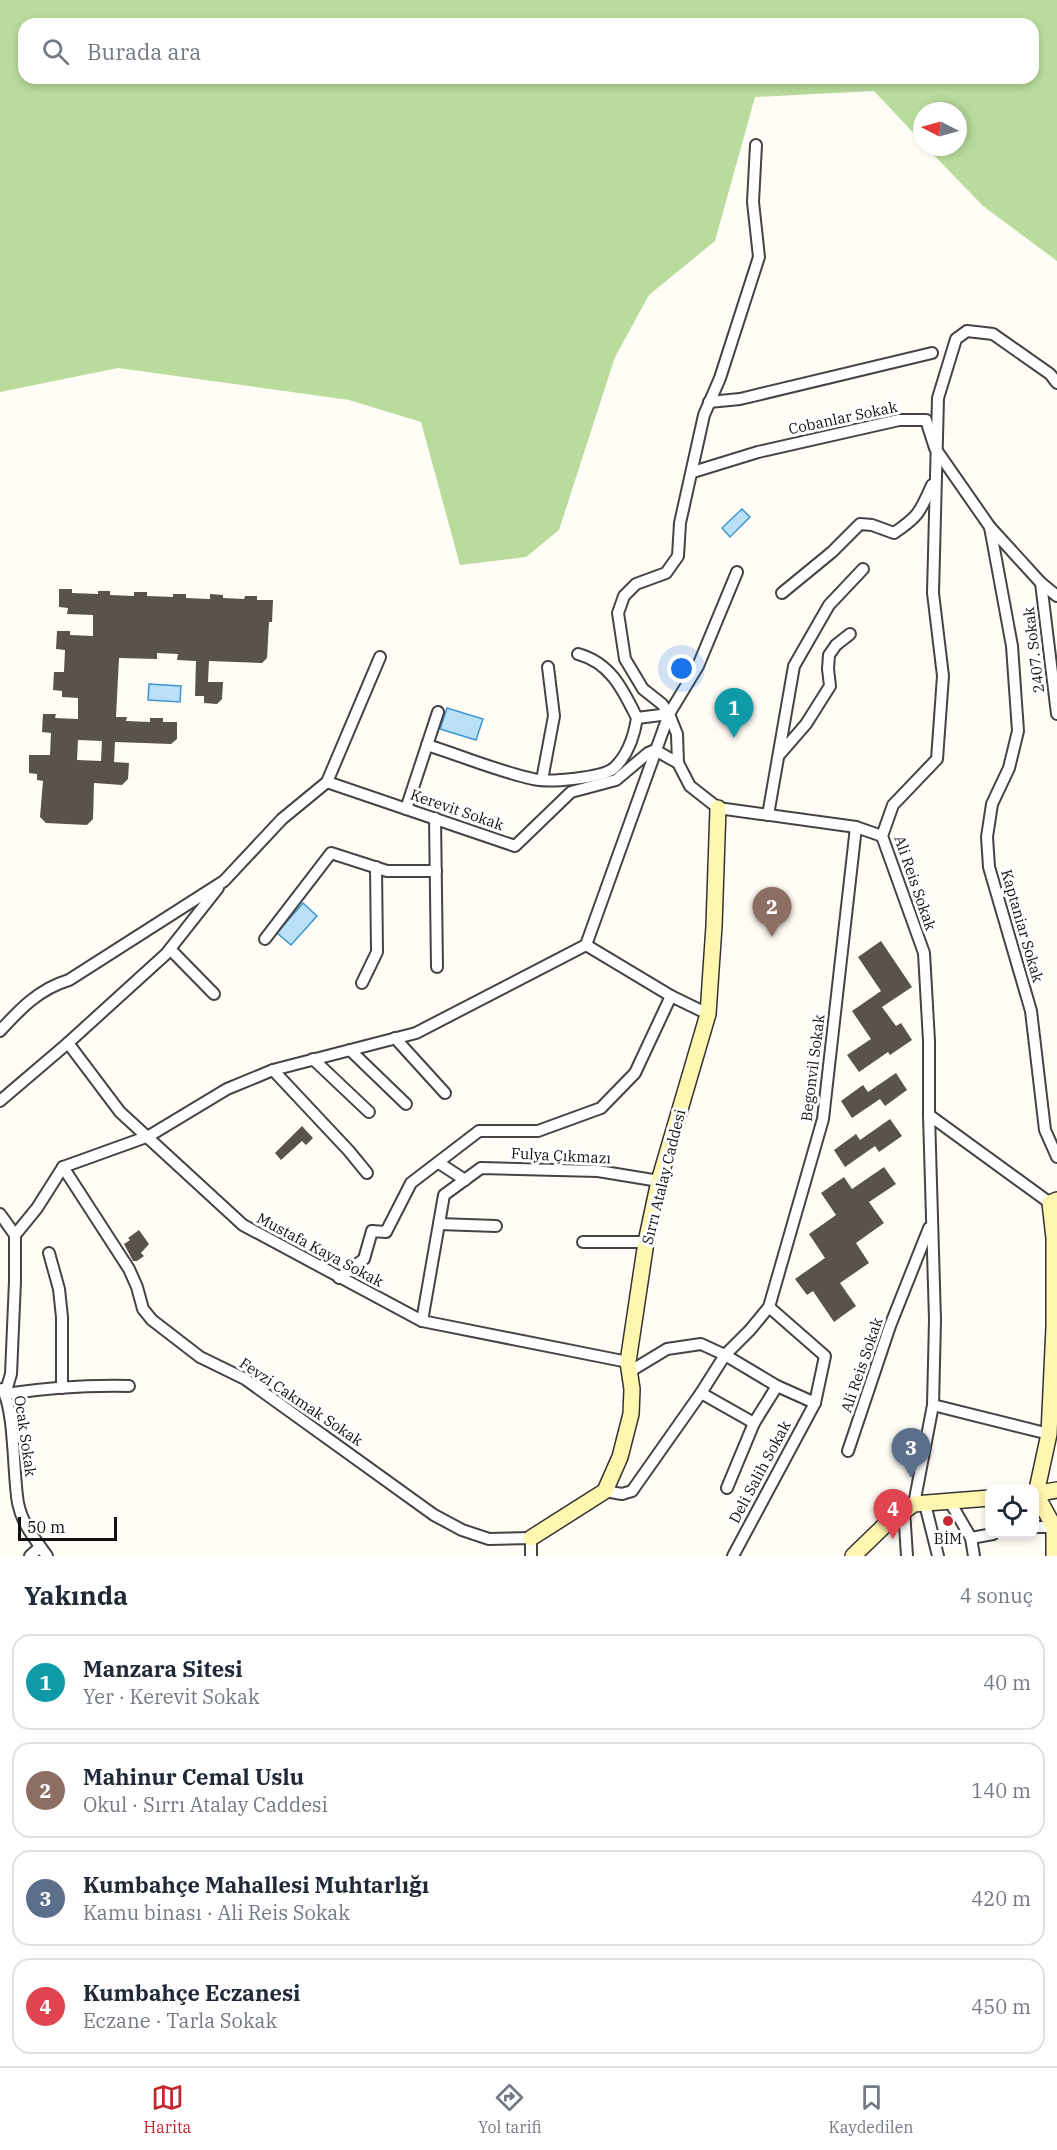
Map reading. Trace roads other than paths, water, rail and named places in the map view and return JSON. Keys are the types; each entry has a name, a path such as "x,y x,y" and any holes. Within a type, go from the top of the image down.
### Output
{"street":[{"path":"756,145 753,202 759,257 720,378 704,415 680,523 678,556 666,573 636,584 624,596 618,613 625,659 643,689 662,704 669,714 677,734 678,763 690,786 718,808 856,827 882,836"},
{"name":"Ali Reis Sokak","path":"914,1506 933,1405 934,1320 929,1041 924,953 882,836 892,805 937,759 943,676 933,593 935,448 938,398 956,339 967,331 993,334 1050,374 1057,383"},
{"path":"709,402 740,399 932,352"},
{"name":"Cobanlar Sokak","path":"693,472 758,452 899,420 926,420 935,448 990,526 1041,583 1057,596"},
{"path":"782,593 832,552 860,524 872,525 894,533 906,525 919,514 935,479"},
{"name":"Kaptaniar Sokak","path":"990,526 1012,646 1018,731 1009,768 992,804 987,837 989,867 1031,1011 1045,1130 1057,1157"},
{"path":"768,815 794,666 830,604 863,569"},
{"path":"15,1235 38,1208 63,1167 149,1136 227,1089 273,1070 416,1033 586,945 669,714 698,666 737,573"},
{"name":"2407. Sokak","path":"1041,583 1057,714"},
{"path":"780,754 806,724 830,686 828,669 830,655 836,645 850,634"},
{"path":"427,745 535,780 584,778 606,773 614,768 628,749 637,718 620,683 592,658 578,654"},
{"path":"0,1101 68,1043 170,949 224,881 282,819 327,782 380,657"},
{"path":"542,780 554,716 548,667"},
{"path":"406,809 438,712"},
{"path":"637,718 669,714"},
{"path":"655,750 678,763"},
{"name":"Kerevit Sokak","path":"327,782 515,846 572,792 616,780 648,753 655,750"},
{"name":"Sırrı Atalay Caddesi","path":"605,1491 620,1457 631,1414 632,1389 628,1367 646,1242 659,1181 708,1014 718,808"},
{"path":"435,819 437,967"},
{"name":"Begonvil Sokak","path":"769,1307 824,1119 856,827"},
{"path":"265,939 331,853 387,871 436,871"},
{"path":"362,983 377,952 376,867"},
{"path":"0,1031 25,1003 54,984 69,980 224,881"},
{"path":"586,945 671,996 708,1014"},
{"path":"170,949 214,994"},
{"name":"Fulya Çıkmazı","path":"339,1278 364,1259 372,1231 386,1232 411,1183 479,1131 538,1131 601,1108 634,1073 671,996"},
{"path":"395,1038 445,1094"},
{"name":"Mustafa Kaya Sokak","path":"68,1043 120,1112 149,1136 243,1226 422,1321 628,1367"},
{"path":"350,1050 406,1104"},
{"path":"313,1059 369,1112"},
{"path":"273,1070 367,1173"},
{"path":"929,1115 1053,1202 1056,1327 1049,1434 1037,1484"},
{"path":"439,1163 465,1180"},
{"name":"Fevzi Cakmak Sokak","path":"63,1167 129,1269 143,1309 152,1320 200,1357 245,1379 434,1515 462,1530 489,1539 531,1538"},
{"name":"Fulya Çıkmazı","path":"422,1321 444,1195 482,1168 598,1171 659,1181"},
{"path":"0,1214 15,1235 12,1362 11,1374 3,1390 129,1386"},
{"name":"Ali Reis Sokak","path":"848,1451 890,1326 932,1222"},
{"path":"439,1224 496,1226"},
{"path":"583,1242 646,1242"},
{"path":"49,1253 59,1288 62,1317 62,1388"},
{"path":"531,1556 531,1538 605,1491 622,1494 632,1491 724,1355 750,1330 769,1307"},
{"name":"Deli Salih Sokak","path":"733,1556 814,1403 825,1356 769,1307"},
{"path":"628,1367 667,1349 701,1344 777,1386 814,1403"},
{"name":"Deli Salih Sokak","path":"727,1488 754,1423 777,1386"},
{"name":"Ocak Sokak","path":"3,1390 10,1418 18,1504 26,1526 43,1551"},
{"name":"Deli Salih Sokak","path":"700,1393 754,1423"},
{"path":"933,1405 1049,1434"},
{"path":"1039,1493 1057,1490"},
{"path":"853,1556 885,1525 914,1506 985,1498"},
{"path":"1039,1501 1054,1527 1054,1556"},
{"path":"950,1502 971,1538 974,1556"},
{"path":"907,1556 914,1506"},
{"path":"914,1506 938,1556"},
{"path":"1039,1527 1054,1527"},
{"path":"971,1538 985,1535"},
{"path":"30,1556 43,1551"}],"water":[{"path":"742,509 750,517 730,537 722,528"},
{"path":"149,684 181,686 180,702 148,700"},
{"path":"447,708 483,719 476,740 440,729"},
{"path":"303,903 317,916 291,945 277,933"}],"place":[{"name":"Manzara Sitesi","path":"734,738"},
{"name":"Mahinur Cemal Uslu","path":"772,937"},
{"name":"Kumbahçe Mahallesi Muhtarlığı","path":"911,1478"},
{"name":"BİM","path":"948,1521"},
{"name":"Kumbahçe Eczanesi","path":"893,1539"}]}
